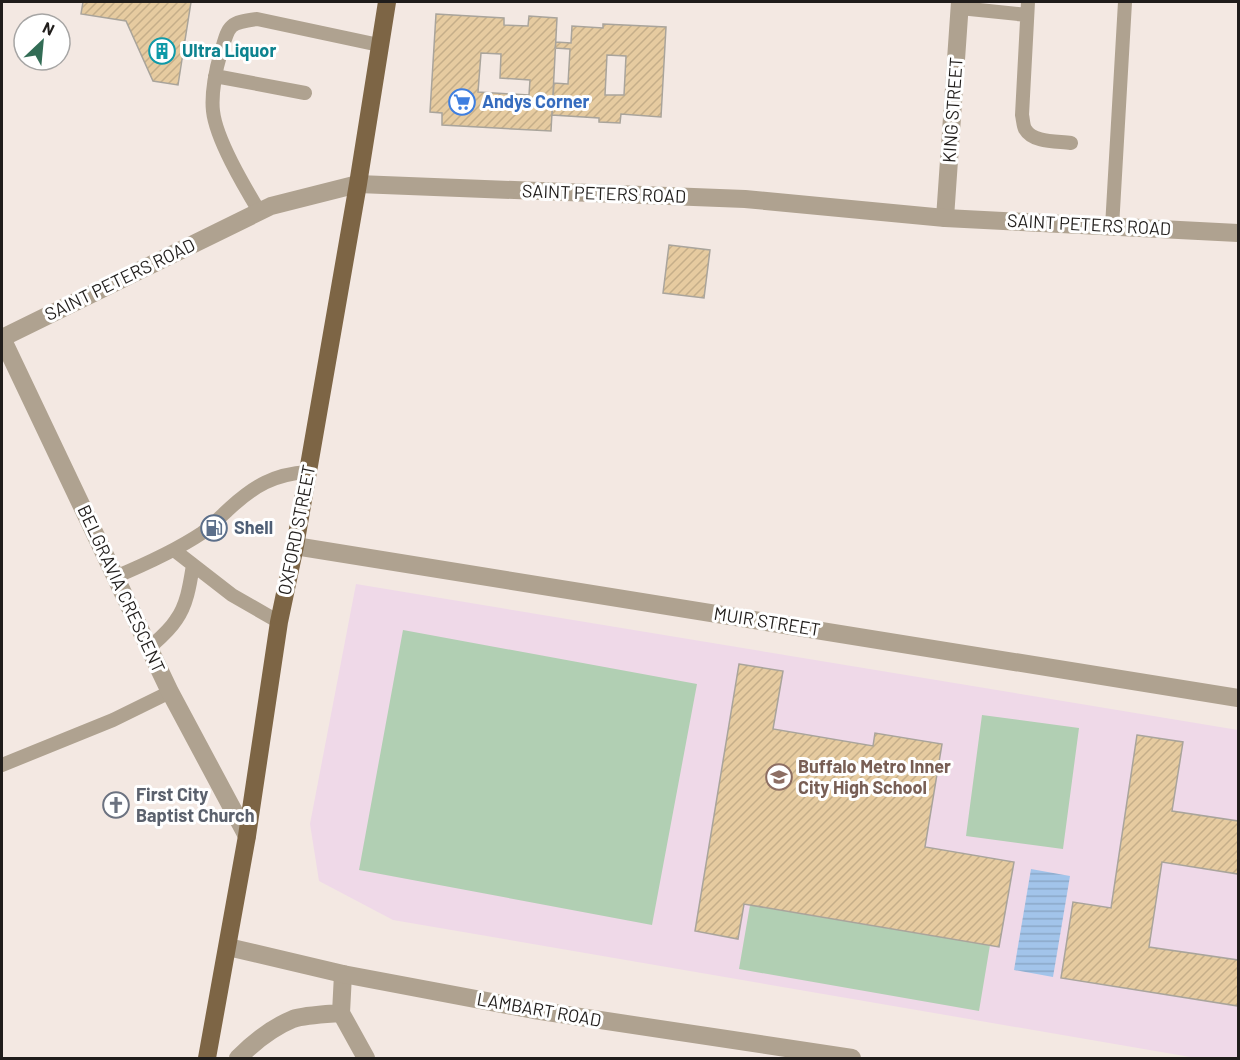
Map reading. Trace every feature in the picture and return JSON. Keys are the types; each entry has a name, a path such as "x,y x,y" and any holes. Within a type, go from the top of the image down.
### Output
{"main road":[{"name":"OXFORD STREET","path":"207,1059 247,836 279,622 308,472 387,2"}],"street":[{"name":"KING STREET","path":"945,218 960,5"},
{"name":"SAINT PETERS ROAD","path":"2,338 259,211 358,184 745,199 945,218 1239,233"},
{"name":"BELGRAVIA CRESCENT","path":"2,338 170,692 247,836"},
{"name":"MUIR STREET","path":"295,546 1239,698"},
{"name":"LAMBART ROAD","path":"228,947 343,974 534,1010 852,1059"},
{"path":"343,974 341,1013 366,1059"},
{"path":"238,1059 268,1032 294,1018 341,1013"}],"lane":[{"path":"1112,226 1125,2"},
{"path":"960,5 1027,8 1022,115 1025,130 1041,140 1071,142"},
{"path":"259,211 220,138 213,111 215,76 227,30 237,21 256,19 380,45"},
{"path":"215,76 305,93"},
{"path":"115,577 174,550 205,531 261,484 290,473 308,472"},
{"path":"174,550 232,595 279,622"},
{"path":"149,648 177,619 184,605 193,565"},
{"path":"2,765 113,720 170,692"}],"shaded area":[{"name":"Buffalo Metro Inner City High School","path":"356,584 1238,730 1238,1058 1196,1058 393,920 319,881 310,824"}],"green space":[{"path":"403,630 697,684 652,925 359,870"},
{"path":"982,715 1079,728 1063,849 966,836"},
{"path":"750,905 990,945 979,1011 739,969"}],"water":[{"path":"1031,869 1070,876 1053,977 1014,970"}],"building":[{"name":"Ultra Liquor","path":"83,2 191,2 178,85 153,81 126,21 81,14"},
{"path":"436,14 504,18 504,25 528,26 529,16 557,18 551,131 442,125 442,113 430,112","holes":["481,53 501,54 500,78 530,80 529,95 478,92"]},
{"path":"603,24 666,27 661,117 621,114 620,123 599,122 599,118 552,115 554,83 568,84 570,49 555,48 556,42 571,43 572,26 603,28","holes":["607,55 626,56 624,95 605,95"]},
{"path":"669,245 710,250 704,298 663,293"},
{"path":"739,664 783,671 773,729 873,746 875,733 942,744 925,847 1014,862 999,947 744,904 738,939 695,931"},
{"path":"1137,735 1183,742 1172,811 1238,821 1238,874 1162,862 1149,947 1238,960 1238,1006 1061,978 1073,902 1111,908"}],"place":[{"name":"Ultra Liquor","path":"162,51"},
{"name":"Andys Corner","path":"462,102"},
{"name":"Shell","path":"214,528"},
{"name":"Buffalo Metro Inner City High School","path":"779,777"},
{"name":"First City Baptist Church","path":"116,805"}]}
